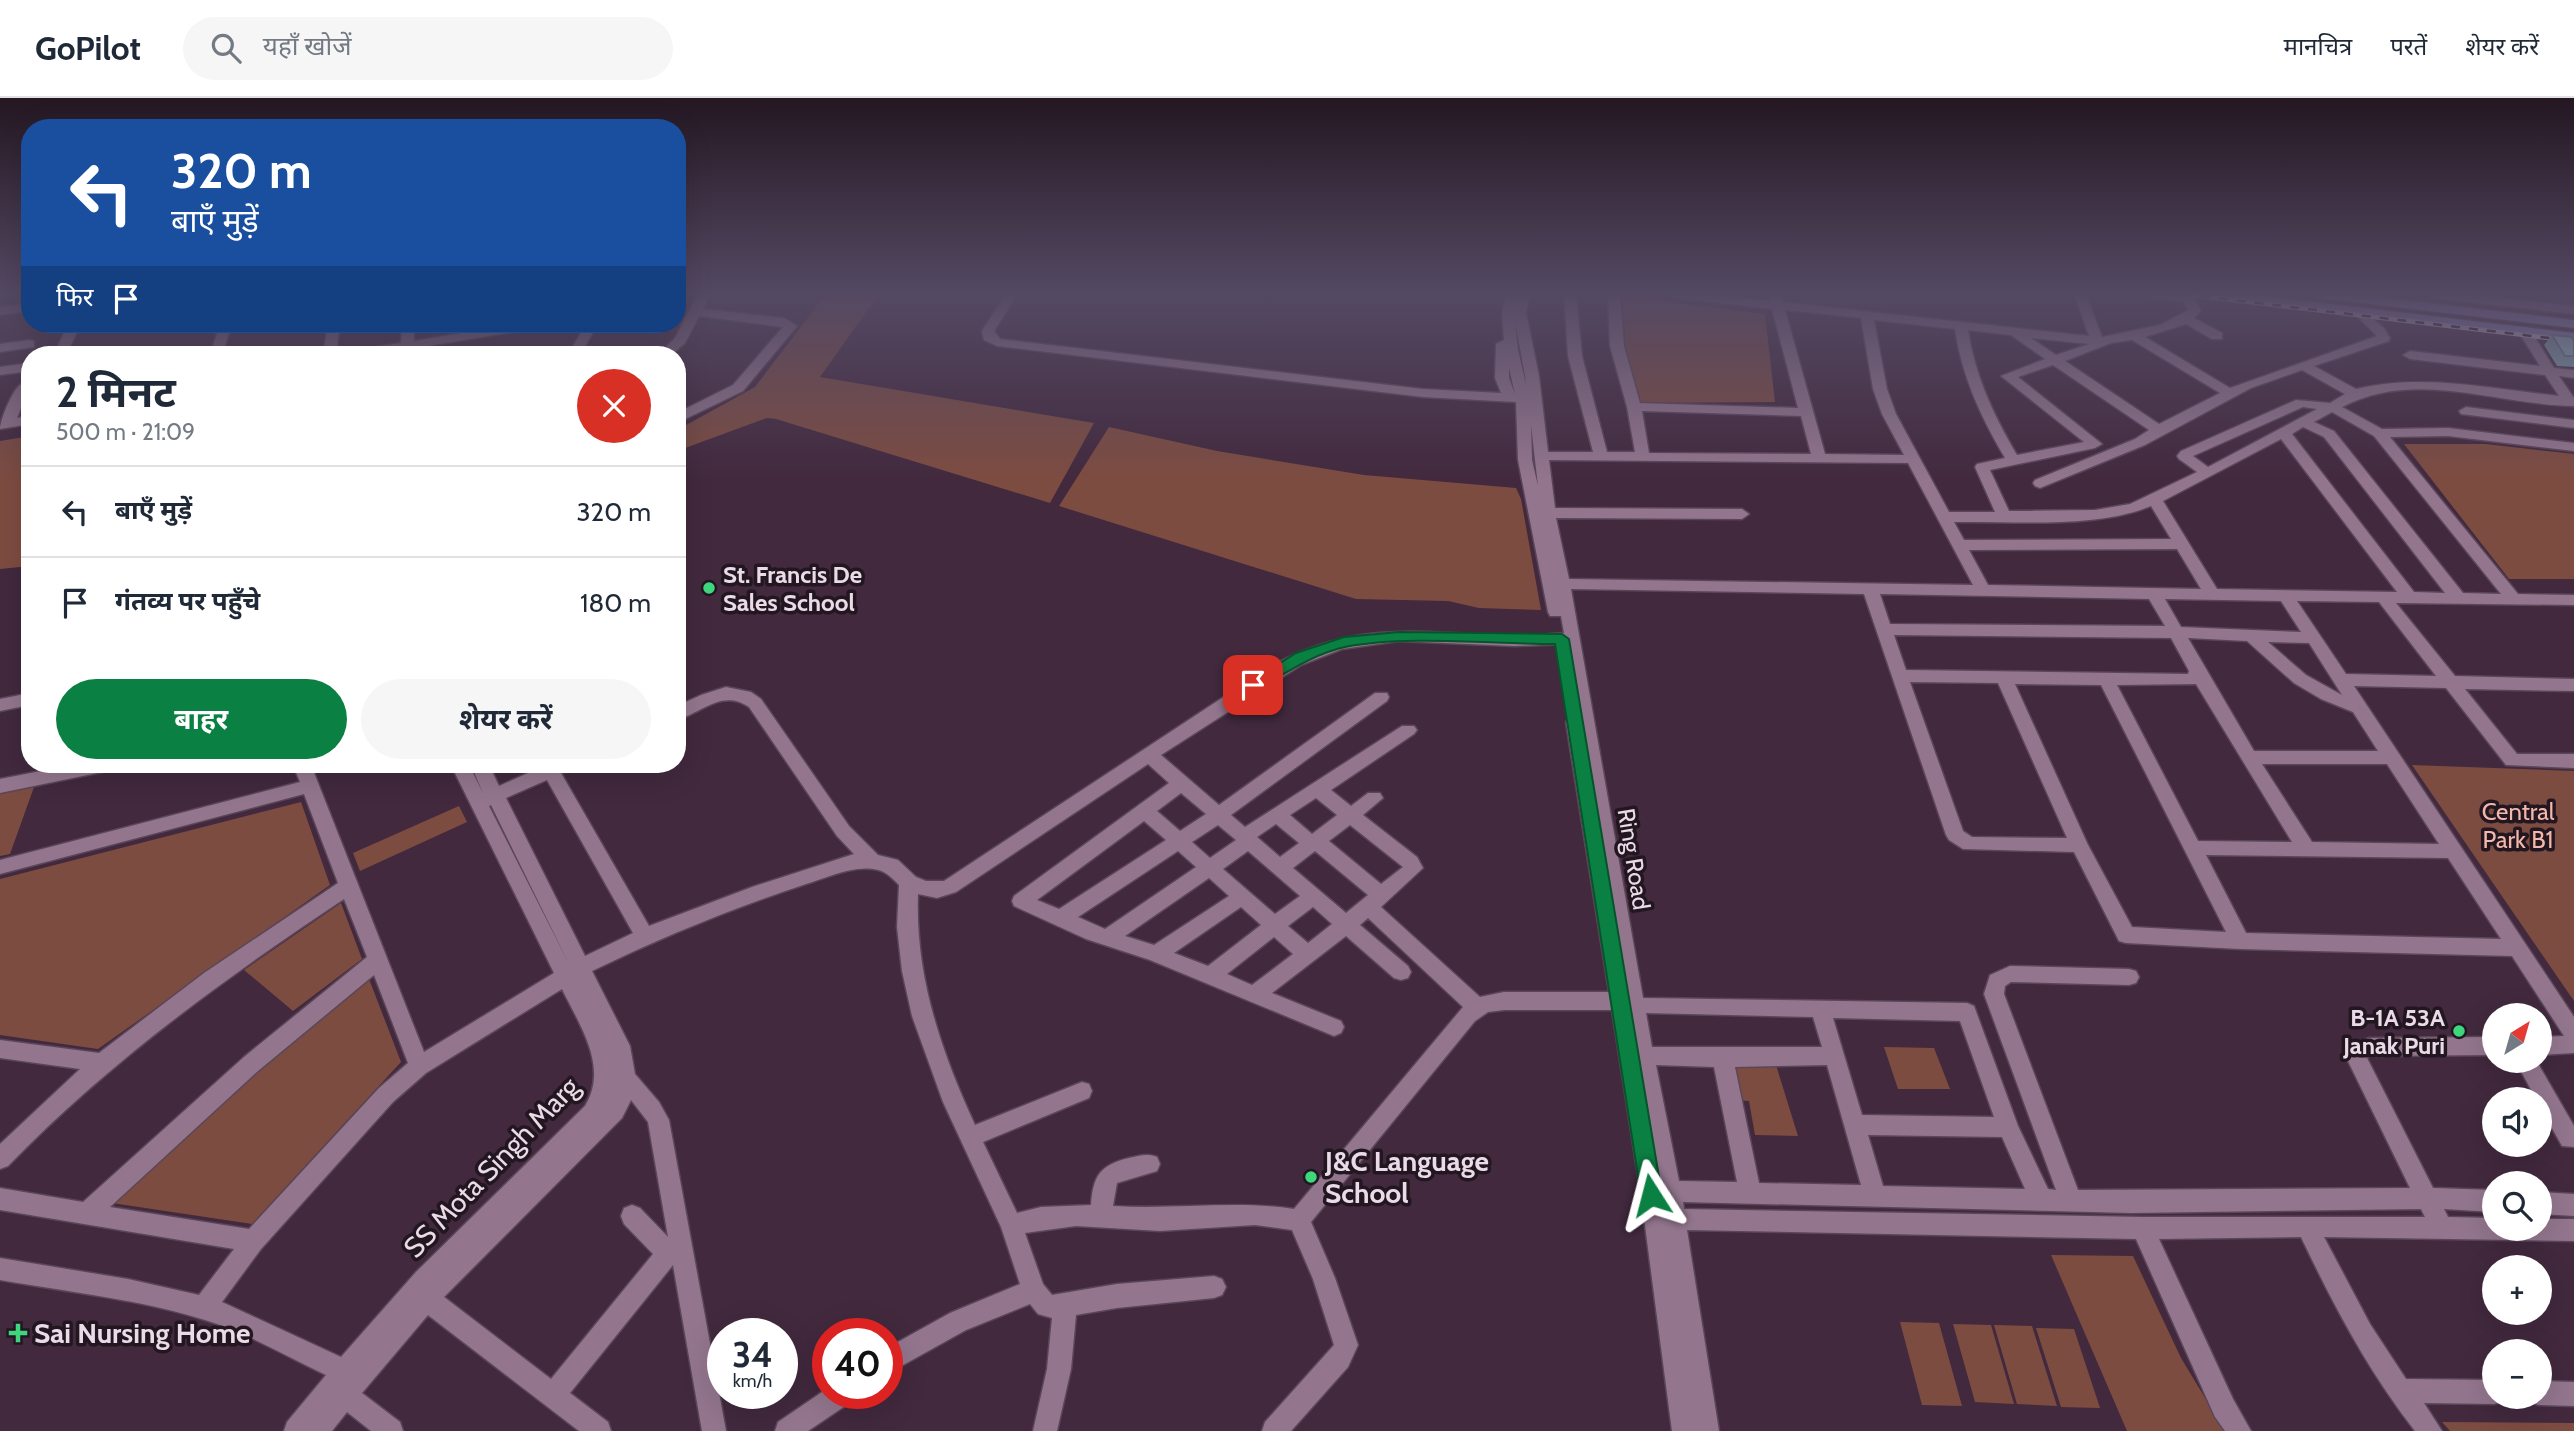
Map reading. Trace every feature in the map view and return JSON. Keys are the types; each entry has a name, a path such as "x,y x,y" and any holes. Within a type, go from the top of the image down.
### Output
{"street":[{"path":"0,361 17,356"},
{"path":"686,414 738,388 765,356"},
{"path":"1116,356 1423,393 1517,398"},
{"name":"Ring Road","path":"1512,356 1525,460 1567,639 1644,1056 1664,1219 1684,1431"},
{"name":"Ring Road","path":"1527,356 1543,456 1548,513 1563,584 1567,639"},
{"path":"1576,356 1601,456"},
{"path":"1620,356 1634,407 1643,457"},
{"path":"1791,356 1819,458"},
{"path":"1874,356 1880,389 1889,414 1983,590"},
{"path":"1965,356 1984,412 2013,460"},
{"path":"2049,356 2149,426 2160,429"},
{"path":"2004,516 1982,467 2095,444 2008,376 2069,356"},
{"path":"2168,356 2229,393"},
{"path":"2040,483 2112,455 2229,393 2329,356"},
{"path":"2420,356 2574,374"},
{"path":"2540,356 2572,402"},
{"path":"2302,365 2355,394"},
{"path":"0,371 21,368"},
{"path":"2317,393 2336,384"},
{"path":"1944,517 2095,514 2133,508 2355,394 2375,387 2399,385 2452,388 2572,402"},
{"path":"2452,388 2480,435"},
{"path":"5,418 21,390"},
{"path":"2206,472 2184,456 2301,402 2332,407 2379,433 2514,599"},
{"path":"1634,407 1806,412"},
{"path":"2466,411 2574,424"},
{"path":"2303,422 2329,434 2458,598"},
{"path":"2379,433 2418,431 2480,435 2574,447"},
{"path":"2283,432 2409,597"},
{"path":"2228,435 2251,448"},
{"path":"1543,456 1914,459"},
{"path":"2154,499 2212,594"},
{"path":"1548,513 1742,514"},
{"path":"1959,545 2182,544"},
{"path":"1563,584 2574,600"},
{"path":"1870,589 1955,835 1960,841 1969,844 2079,845"},
{"path":"2153,593 2178,632 2197,671 2248,758 2306,848"},
{"path":"2285,595 2517,947 2572,1041 2552,1044"},
{"path":"2383,597 2512,760 2574,761"},
{"path":"1883,629 2178,632 2313,638"},
{"path":"2251,635 2292,676 2330,699 2360,708"},
{"path":"204,1308 253,1241 386,1095 419,1066 573,972 645,936 810,874 852,862 872,861 891,865 909,881 937,890 948,887 1269,674 1302,656 1344,642 1399,637 1567,639"},
{"path":"1900,676 2190,680 2196,677 2197,671"},
{"path":"2004,677 2079,845 2126,935 2241,941 2517,947"},
{"path":"2106,679 2241,941"},
{"path":"2341,680 2574,685"},
{"path":"686,710 734,691 755,703 843,831 872,861"},
{"path":"1060,919 1220,814 1381,697"},
{"path":"0,705 21,701"},
{"path":"1107,938 1209,868 1277,814 1408,730"},
{"path":"1149,755 1401,972"},
{"path":"2248,758 2392,757"},
{"path":"0,786 63,773"},
{"path":"305,773 419,1066"},
{"name":"SS Mota Singh Marg","path":"296,1431 453,1270 615,1111 623,1099 627,1080 620,1046 573,972 487,799 467,773"},
{"name":"SS Mota Singh Marg","path":"482,773 487,799"},
{"path":"487,799 546,773"},
{"path":"560,773 645,936"},
{"path":"1182,783 1021,901 1107,938 1156,954 1334,1027"},
{"path":"0,867 116,839 310,786"},
{"path":"1255,994 1412,871 1413,865 1318,790"},
{"path":"1280,867 1374,798"},
{"path":"1144,810 1307,954"},
{"path":"1277,814 1314,842 1376,901 1478,1008"},
{"path":"2193,848 2454,851"},
{"path":"909,881 906,923 920,1000 934,1053 969,1138 1011,1226 1034,1291 1046,1306 1214,1287"},
{"path":"0,1159 28,1129 101,1063 225,968 350,885"},
{"path":"1210,976 1313,896"},
{"path":"1156,954 1242,897"},
{"path":"87,1213 251,1064 379,960"},
{"name":"SS Mota Singh Marg","path":"317,1431 345,1383 424,1280 593,1113 606,1091 602,1051 573,972"},
{"path":"2070,1199 1994,994 1994,984 1999,977 2010,974 2129,977"},
{"path":"1299,1220 1468,1015 1484,1004 1504,1002 1967,1012 2008,1127 2041,1199"},
{"name":"Ring Road","path":"1633,1003 1661,1193"},
{"path":"1821,1010 1875,1196"},
{"path":"2442,1228 2357,1059 2357,1051 2369,1047 2482,1046"},
{"path":"0,1049 101,1063"},
{"path":"1644,1056 1835,1056"},
{"path":"1727,1058 1724,1069 1750,1193"},
{"path":"2532,1073 2570,1139"},
{"path":"627,1080 658,1120 675,1249 714,1431"},
{"path":"969,1138 1082,1091"},
{"path":"1854,1125 2008,1127"},
{"path":"1101,1216 1103,1184 1106,1178 1119,1171 1149,1164"},
{"path":"1661,1193 2132,1202 2425,1198 2482,1200"},
{"path":"0,1199 253,1241"},
{"path":"2552,1204 2574,1205"},
{"path":"1011,1226 1076,1214 1160,1220 1255,1214 1299,1220"},
{"path":"632,1216 675,1249"},
{"path":"1664,1219 2143,1228 2307,1226 2574,1230"},
{"name":"Ring Road","path":"1664,1219 1707,1431"},
{"path":"1274,1431 1340,1359 1346,1345 1324,1278 1299,1220"},
{"path":"2307,1226 2365,1340 2397,1391 2430,1431"},
{"path":"2143,1228 2224,1408 2239,1431"},
{"path":"553,1395 675,1249"},
{"path":"0,1269 92,1283 204,1308 237,1320 345,1383 391,1431"},
{"path":"903,1352 943,1326 971,1313 1034,1291"},
{"path":"427,1299 599,1431"},
{"path":"1045,1431 1060,1380 1064,1305"},
{"path":"2397,1391 2482,1392"},
{"path":"2552,1393 2574,1394"},
{"path":"787,1431 819,1409"}],"green space":[{"path":"779,356 835,356 820,377 1094,423 1050,503 776,419 767,418 686,448 686,425 755,387"},
{"path":"1627,356 1770,356 1775,402 1639,403"},
{"path":"1109,427 1217,451 1364,475 1516,488 1521,499 1541,610 1479,608 1448,601 1356,599 1059,506"},
{"path":"21,438 21,567 0,569 0,441"},
{"path":"2404,444 2485,444 2574,454 2574,579 2509,579"},
{"name":"Central Park B1","path":"2412,765 2574,771 2574,1001"},
{"path":"34,787 10,854 0,856 0,793"},
{"path":"301,802 330,885 98,1049 0,1035 0,879"},
{"path":"459,806 467,822 360,871 353,853"},
{"path":"341,903 362,959 293,1011 244,970"},
{"path":"369,979 401,1062 252,1224 112,1203 199,1118"},
{"path":"1884,1047 1934,1048 1950,1089 1898,1089"},
{"path":"1776,1065 1798,1136 1755,1135 1749,1101 1733,1100 1726,1067"},
{"path":"2051,1255 2133,1256 2181,1358 2225,1431 2127,1431"},
{"path":"1900,1322 1939,1323 1962,1406 1922,1405"},
{"path":"1953,1324 1991,1325 2014,1404 1975,1402"},
{"path":"1994,1325 2032,1326 2057,1406 2017,1404"},
{"path":"2036,1328 2074,1329 2100,1408 2061,1407"},
{"path":"2442,1422 2574,1423 2574,1431 2450,1431"}],"place":[{"name":"St. Francis De Sales School","path":"709,588"},
{"name":"B-1A 53A Janak Puri","path":"2459,1031"},
{"name":"J&C Language School","path":"1311,1177"},
{"name":"Sai Nursing Home","path":"18,1333"}],"route":[{"path":"1253,685 1302,656 1344,642 1399,637 1562,639 1651,1195"}]}
